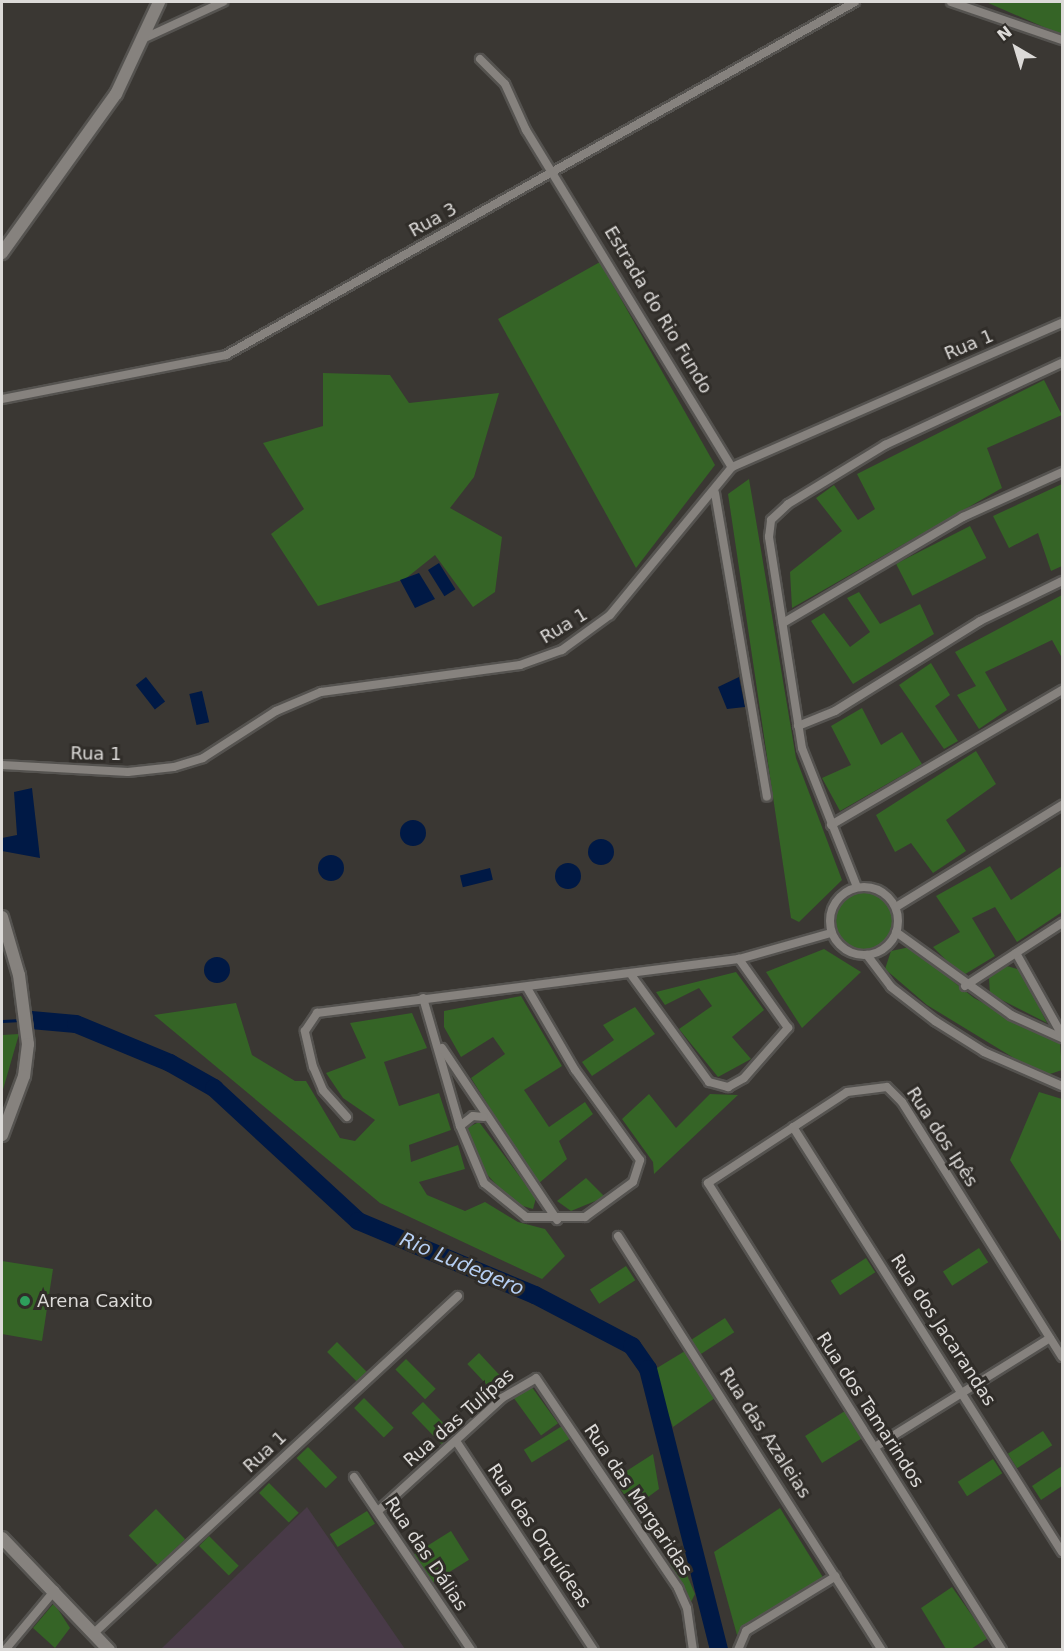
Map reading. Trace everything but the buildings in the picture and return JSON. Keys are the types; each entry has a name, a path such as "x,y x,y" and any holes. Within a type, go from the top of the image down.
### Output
{"street":[{"path":"2,252 116,94 147,37 159,2"},
{"path":"147,37 223,2"},
{"name":"Rua 3","path":"2,399 226,355 855,2"},
{"path":"951,2 1062,40"},
{"name":"Estrada do Rio Fundo","path":"480,58 505,84 553,172 732,467"},
{"name":"Rua 1","path":"2,765 128,772 174,767 203,758 276,711 321,692 544,658 578,641 610,615 715,493 732,467 1062,323"},
{"path":"857,887 831,825 798,726 769,537 776,514 930,421 1062,363"},
{"path":"783,623 954,522 1062,472"},
{"path":"715,493 766,797"},
{"path":"798,726 835,711 980,621 1062,581"},
{"path":"831,825 1062,690"},
{"path":"896,908 1062,805"},
{"path":"857,887 880,890 896,908 896,932 885,948 867,955 846,950 831,933 837,899 857,887"},
{"path":"2,917 25,1010 27,1029 27,1065 2,1135"},
{"path":"965,986 1062,923"},
{"path":"896,932 965,986 1062,1037"},
{"path":"347,1117 322,1090 313,1067 305,1031 310,1017 327,1009 632,976 739,959 831,933"},
{"path":"1016,953 1062,1037"},
{"path":"867,955 891,987 935,1021 984,1052 1058,1085 1062,1077"},
{"path":"632,976 709,1082 728,1087 744,1078 788,1028 739,959"},
{"path":"423,998 460,1126 484,1183 526,1217 557,1220 585,1217 607,1204 633,1182 640,1160 574,1070 527,988"},
{"path":"437,1040 484,1117 557,1220"},
{"name":"Rua dos Ipês","path":"708,1188 712,1177 856,1088 878,1085 893,1090 1062,1357"},
{"path":"460,1126 473,1116 484,1117"},
{"name":"Rua dos Jacarandas","path":"793,1127 1062,1550"},
{"name":"Rua dos Tamarindos","path":"708,1188 875,1447 1002,1650"},
{"path":"526,1217 540,1210 543,1200"},
{"name":"Rua das Azaleias","path":"618,1236 837,1576 882,1650"},
{"name":"Rua 1","path":"94,1632 458,1296"},
{"path":"875,1447 1050,1338"},
{"name":"Rua das Tulípas","path":"378,1511 518,1385 536,1378"},
{"name":"Rua das Margaridas","path":"536,1378 678,1588 687,1608 693,1650"},
{"name":"Rua das Orquídeas","path":"456,1441 594,1650"},
{"name":"Rua das Dálias","path":"354,1477 471,1650"},
{"path":"3,1538 56,1590 108,1650"},
{"path":"738,1650 746,1631 837,1576"},
{"path":"5,1650 56,1590"}],"shaded area":[{"path":"307,1507 405,1649 161,1649"}],"green space":[{"path":"986,2 1062,2 1062,35"},
{"path":"600,262 715,465 636,568 498,319"},
{"path":"323,373 390,375 409,403 499,393 474,477 450,508 502,537 495,592 473,607 435,555 405,579 318,606 271,534 304,509 263,443 323,426"},
{"path":"1044,380 1062,415 987,448 1002,488 792,608 790,572 842,531 816,498 834,485 858,520 875,509 857,474"},
{"path":"749,479 796,758 842,880 799,922 791,918 728,494"},
{"path":"1062,484 1062,566 1051,571 1038,533 1009,548 993,516"},
{"path":"970,526 986,558 912,596 896,564"},
{"path":"859,592 880,624 920,604 934,634 853,684 811,621 824,613 850,647 870,632 847,598"},
{"path":"1062,595 1062,658 1052,640 985,672 1007,710 979,729 957,695 976,686 955,652"},
{"path":"931,663 950,695 935,706 958,741 944,749 899,685"},
{"path":"862,708 881,745 902,732 922,764 840,811 822,778 851,765 831,726"},
{"path":"976,751 996,784 946,820 966,851 933,873 911,843 895,852 876,815"},
{"path":"990,866 1011,900 1062,866 1062,912 1017,942 995,907 972,918 995,956 962,976 933,947 960,932 936,896"},
{"path":"858,891 870,891 886,899 892,909 894,921 892,933 886,943 870,951 858,951 842,943 834,927 834,915 842,899"},
{"path":"910,947 974,998 1060,1043 1062,1070 1047,1075 1022,1063 927,1005 885,969 891,951"},
{"path":"824,949 861,972 802,1028 766,972"},
{"path":"1007,966 1021,970 1047,1023 990,994 989,978"},
{"path":"736,972 764,1010 732,1037 751,1059 718,1077 679,1029 712,1006 699,988 665,1005 656,992"},
{"path":"521,996 562,1066 524,1090 549,1127 585,1102 593,1114 559,1141 567,1159 538,1184 471,1078 505,1054 493,1037 461,1057 444,1027 444,1011"},
{"path":"236,1003 252,1055 295,1081 306,1081 340,1138 355,1141 375,1120 343,1098 326,1073 366,1058 350,1023 412,1013 427,1048 384,1062 399,1106 439,1093 451,1130 409,1145 411,1162 458,1145 465,1169 419,1182 427,1195 465,1211 485,1202 518,1222 545,1229 565,1256 542,1279 380,1203 154,1015"},
{"path":"635,1007 655,1034 592,1076 582,1062 614,1040 603,1025"},
{"path":"19,1034 2,1093 2,1035"},
{"path":"1039,1092 1062,1099 1062,1243 1010,1160"},
{"path":"649,1094 676,1128 710,1094 738,1095 654,1174 653,1162 622,1119"},
{"path":"479,1122 536,1198 533,1209 513,1203 482,1169 467,1128"},
{"path":"586,1178 605,1197 571,1211 557,1201"},
{"path":"979,1248 988,1262 952,1286 943,1271"},
{"path":"866,1258 875,1272 840,1295 831,1281"},
{"name":"Arena Caxito","path":"2,1261 53,1269 42,1341 2,1334"},
{"path":"626,1266 635,1280 599,1304 590,1289"},
{"path":"725,1318 734,1332 699,1355 690,1341"},
{"path":"337,1342 367,1372 357,1382 327,1352"},
{"path":"685,1351 715,1398 673,1427 652,1371"},
{"path":"479,1353 509,1385 497,1396 467,1364"},
{"path":"406,1359 436,1389 425,1399 395,1370"},
{"path":"531,1386 558,1423 541,1436 514,1398"},
{"path":"364,1398 394,1428 384,1438 354,1408"},
{"path":"423,1402 454,1434 443,1445 411,1413"},
{"path":"845,1411 862,1438 822,1463 805,1436"},
{"path":"562,1426 570,1439 532,1463 524,1450"},
{"path":"1043,1431 1052,1445 1017,1468 1008,1454"},
{"path":"308,1447 337,1477 326,1488 296,1458"},
{"path":"653,1454 659,1489 633,1508 614,1479"},
{"path":"993,1459 1002,1473 967,1496 958,1482"},
{"path":"1062,1466 1062,1486 1041,1500 1032,1486"},
{"path":"269,1483 299,1513 289,1523 259,1493"},
{"path":"780,1508 824,1579 737,1635 714,1552"},
{"path":"156,1509 185,1539 158,1566 129,1535"},
{"path":"367,1511 375,1524 338,1547 330,1534"},
{"path":"451,1531 469,1560 430,1584 412,1555"},
{"path":"209,1536 239,1566 229,1576 199,1546"},
{"path":"679,1556 695,1594 691,1602 668,1567"},
{"path":"952,1587 988,1638 971,1649 946,1649 921,1608"},
{"path":"54,1603 70,1628 55,1648 33,1628"}],"water":[{"path":"439,563 455,589 444,596 428,570"},
{"path":"419,573 435,599 415,608 400,580"},
{"path":"146,677 165,701 155,709 136,685"},
{"path":"739,677 745,707 727,709 718,687"},
{"path":"202,691 209,722 197,725 189,694"},
{"path":"32,788 40,858 2,851 2,838 17,835 14,792"},
{"path":"413,820 422,824 426,833 422,842 413,846 404,842 400,833 404,824"},
{"path":"601,839 610,843 614,852 610,861 601,865 592,861 588,852 592,843"},
{"path":"331,855 340,859 344,868 340,877 331,881 322,877 318,868 322,859"},
{"path":"568,863 577,867 581,876 577,885 568,889 559,885 555,876 559,867"},
{"path":"490,868 493,880 463,887 460,875"},
{"path":"217,957 226,961 230,970 226,979 217,983 208,979 204,970 208,961"}],"waterway":[{"path":"2,1021 21,1020"},
{"name":"Rio Ludegero","path":"31,1020 76,1024 170,1063 214,1088 358,1221 535,1295 632,1346 648,1369 719,1650"}],"place":[{"name":"Arena Caxito","path":"25,1301"}]}
